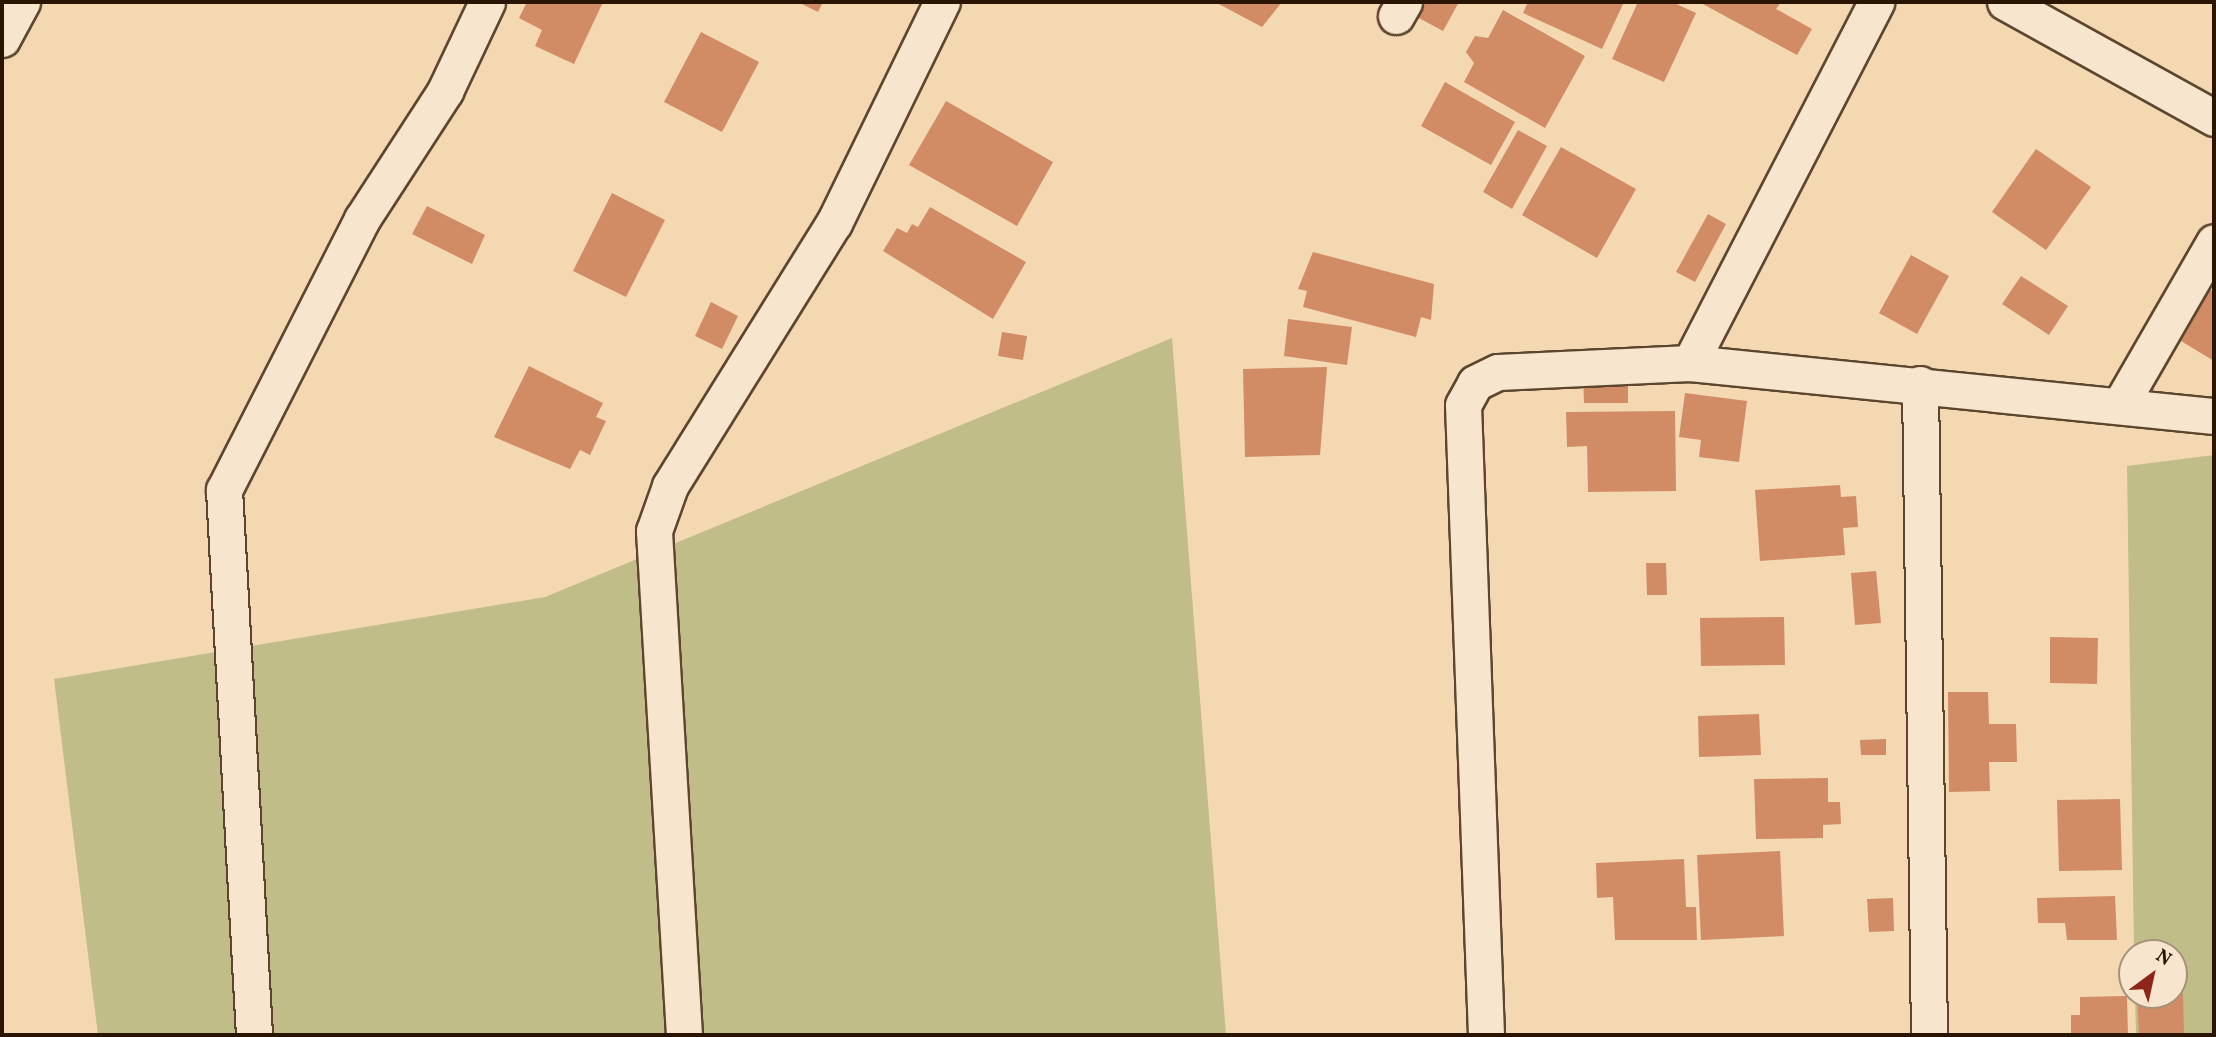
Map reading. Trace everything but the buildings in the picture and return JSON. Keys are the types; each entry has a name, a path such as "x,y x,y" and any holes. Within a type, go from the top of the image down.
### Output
{"street":[{"path":"2,39 22,2"},
{"path":"254,1035 224,490 362,219 445,91 487,2"},
{"path":"684,1035 654,531 670,486 834,223 942,2"},
{"path":"1690,363 1876,2"},
{"path":"2005,2 2214,118"},
{"path":"2120,405 2214,242"},
{"path":"1486,1035 1463,405 1475,383 1498,372 1690,363 2214,415"},
{"path":"1920,384 1929,1035"}],"shaded area":[{"path":"1172,338 1226,1035 98,1035 54,679 545,597"},
{"path":"2214,455 2214,1035 2136,1035 2135,1009 2188,1009 2188,939 2134,939 2127,466"}]}
